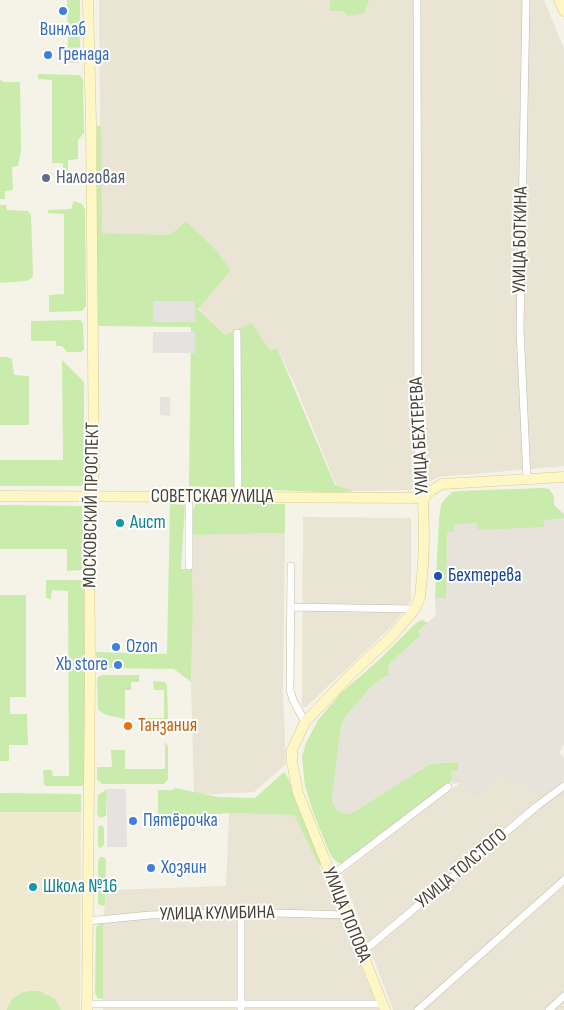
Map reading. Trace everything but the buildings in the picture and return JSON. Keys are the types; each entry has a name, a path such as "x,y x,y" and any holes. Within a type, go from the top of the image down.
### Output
{"street":[{"name":"МОСКОВСКИЙ ПРОСПЕКТ","path":"87,1007 90,680 89,516 94,470 92,121 88,0"},
{"name":"УЛИЦА БЕХТЕРЕВА","path":"308,820 298,793 292,762 292,750 305,722 391,637 415,609 420,597 424,537 423,498 418,476 417,0"},
{"name":"УЛИЦА БОТКИНА","path":"526,0 520,328 527,479"},
{"path":"559,0 564,11"},
{"path":"237,333 238,497"},
{"path":"423,498 442,484 564,477"},
{"name":"СОВЕТСКАЯ УЛИЦА","path":"0,496 423,498"},
{"path":"188,496 188,566"},
{"path":"292,566 290,690 293,700 305,722"},
{"path":"291,607 415,609"},
{"name":"УЛИЦА ТОЛСТОГО","path":"361,951 372,944 537,806 564,786"},
{"path":"331,876 448,787"},
{"name":"УЛИЦА ПОПОВА","path":"308,820 384,1007"},
{"path":"418,1010 564,880"},
{"path":"241,912 241,1006"},
{"name":"УЛИЦА КУЛИБИНА","path":"88,921 150,915 241,912 346,914"},
{"path":"549,1010 564,996"},
{"path":"87,1007 384,1007"}],"shaded area":[{"path":"99,0 544,0 564,49 564,466 440,477 409,490 355,491 336,485 296,387 277,348 270,352 225,335 198,308 231,270 215,249 186,221 170,235 101,233"},
{"path":"66,47 80,47 80,63 65,63"},
{"path":"153,301 195,301 195,322 153,322"},
{"path":"153,332 195,332 195,353 153,353"},
{"path":"160,397 170,397 170,416 160,415"},
{"path":"564,514 564,744 559,752 564,758 564,780 550,793 538,795 504,778 500,779 474,800 460,783 452,784 451,771 458,762 430,764 352,813 345,814 338,811 333,804 332,798 341,727 344,718 372,686 385,676 392,661 421,635 418,631 436,615 435,598 445,598 447,532 453,525 477,523 478,529 544,526 544,520"},
{"path":"303,517 411,518 411,601 392,626 306,707 302,707"},
{"path":"285,533 283,691 286,764 254,792 194,795 191,682 193,609 191,535"},
{"path":"504,778 538,795 550,793 564,780 564,1010 393,1010 342,874 460,783 474,800 500,779"},
{"path":"107,789 126,789 127,847 107,847"},
{"path":"0,812 81,812 80,1010 0,1010"},
{"path":"229,813 294,815 323,874 379,1010 103,1010 103,925 106,892 108,890 226,886"}],"green space":[{"path":"67,0 80,0 80,47 68,47"},
{"path":"330,0 369,0 364,13 348,16 344,11 330,11"},
{"path":"38,74 80,75 83,80 84,133 78,140 78,159 68,160 68,175 63,174 63,163 52,163 52,80 38,79"},
{"path":"0,79 3,82 20,82 21,150 18,166 12,167 13,190 5,191 5,199 0,199"},
{"path":"97,126 101,126 102,233 170,235 186,221 215,249 231,270 198,309 225,335 251,323 270,351 277,348 335,485 355,491 340,493 189,486 191,327 97,326"},
{"path":"74,201 82,204 85,209 86,306 82,311 49,312 49,295 64,294 64,214 48,213 48,210 71,209"},
{"path":"0,205 6,205 7,210 28,211 31,215 33,274 32,278 26,281 0,283"},
{"path":"80,320 83,323 84,350 81,352 67,352 62,346 56,346 56,341 31,341 31,321"},
{"path":"0,357 12,359 14,375 29,376 29,425 0,425"},
{"path":"62,360 84,382 84,484 81,486 0,486 0,460 63,460"},
{"path":"549,489 552,493 554,505 564,514 564,518 544,520 544,527 478,530 476,523 453,525 454,531 447,532 446,598 435,598 439,519 441,504 445,499 452,492 460,491"},
{"path":"197,503 285,504 285,533 191,535 193,510"},
{"path":"170,504 185,505 181,569 192,569 191,682 174,669 104,668 100,667 97,663 96,652 167,654"},
{"path":"0,505 82,506 84,567 82,570 67,571 67,549 0,549"},
{"path":"46,580 80,580 85,582 87,783 81,786 46,786 44,784 43,770 52,770 53,776 69,776 68,591 52,590 51,599 46,598"},
{"path":"0,595 26,595 26,697 10,697 10,714 27,714 28,745 9,745 9,761 0,761"},
{"path":"422,620 428,623 418,631 421,635 392,661 389,666 388,676 385,676 372,686 344,718 341,727 332,798 333,804 338,811 345,814 352,813 430,764 458,762 458,770 451,771 452,781 342,863 338,863 331,856 313,812 305,786 302,757 306,743 318,720 341,693 379,660 416,623"},
{"path":"102,675 139,675 139,682 131,682 131,690 125,690 125,719 106,715 98,710 97,680"},
{"path":"153,681 165,682 167,685 168,718 163,722 141,722 141,718 164,718 164,690 154,690"},
{"path":"165,742 168,746 168,779 164,784 102,784 97,779 97,767 112,767 111,750 125,750 125,769 165,769"},
{"path":"284,772 322,865 319,866 294,815 229,813 194,816 158,815 158,790 172,790 176,788 218,797 255,798"},
{"path":"107,789 106,816 100,818 97,814 98,795"},
{"path":"0,793 81,794 81,812 0,812"},
{"path":"102,825 104,828 104,845 100,848 98,846 98,827"},
{"path":"100,857 104,857 106,861 104,906 98,904 98,862"},
{"path":"103,923 103,999 97,998 95,992 96,928 98,924"},
{"path":"39,991 55,999 61,1010 7,1010 13,998 21,993"}],"place":[{"name":"Винлаб","path":"63,11"},
{"name":"Гренада","path":"48,55"},
{"name":"Налоговая","path":"46,178"},
{"name":"Аист","path":"120,523"},
{"name":"Бехтерева","path":"438,576"},
{"name":"Ozon","path":"116,647"},
{"name":"Xb store","path":"118,665"},
{"name":"Танзания","path":"128,726"},
{"name":"Пятёрочка","path":"133,821"},
{"name":"Хозяин","path":"151,868"},
{"name":"Школа №16","path":"33,887"}]}
